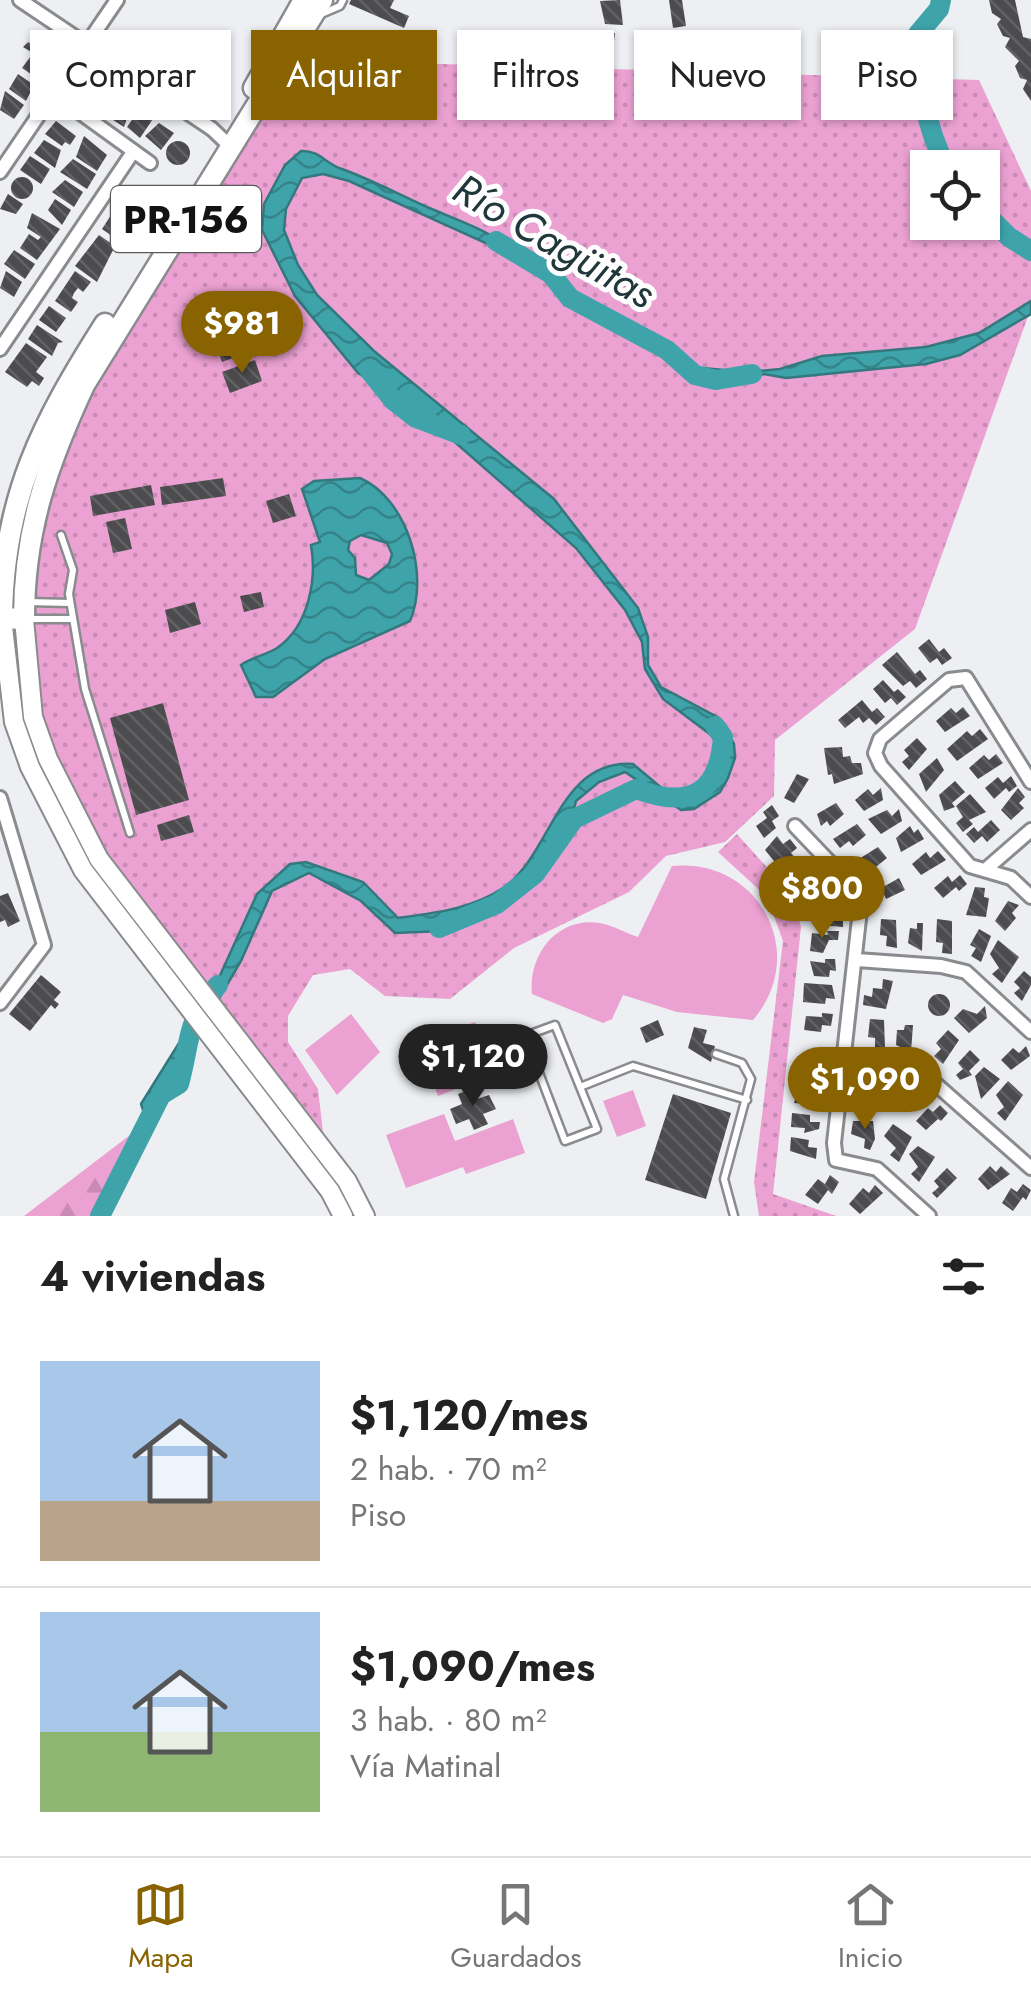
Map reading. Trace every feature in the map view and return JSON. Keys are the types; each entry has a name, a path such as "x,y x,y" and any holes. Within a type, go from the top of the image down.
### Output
{"main road":[{"name":"PR-156","path":"313,6 84,385 57,442 31,519 9,610 33,717 48,759 99,859 347,1181 365,1216"},
{"name":"PR-156","path":"228,144 64,387 38,438 14,504 9,610 14,722 30,766 82,870 330,1192 343,1216"},
{"path":"0,535 14,504"}],"street":[{"path":"20,0 64,30"},
{"path":"96,30 117,0"},
{"path":"0,172 35,120"},
{"path":"90,120 150,163"},
{"path":"194,120 228,144"},
{"path":"0,349 133,152"},
{"path":"1031,782 966,678 949,680 880,739 875,753 881,766 970,866 1011,878 1031,897"},
{"path":"0,798 44,945 0,1003"},
{"path":"796,826 854,888 860,910 858,960 834,1143 836,1160 878,1169 930,1216"},
{"path":"985,870 1031,830"},
{"path":"858,960 941,966 966,972 1031,1032"},
{"path":"846,1058 922,1072 1031,1168"}],"lane":[{"path":"313,6 334,10 343,0"},
{"path":"61,535 73,570 70,603 84,690 130,832"},
{"path":"9,610 70,603"},
{"path":"9,610 72,619"},
{"path":"555,1025 580,1087 597,1129 566,1141 525,1036 555,1025"},
{"path":"716,1054 748,1070 752,1083 724,1179 734,1216"},
{"path":"580,1087 633,1066 747,1100"}],"green space":[{"path":"437,64 457,65 457,120 614,120 614,69 634,70 634,120 801,120 801,75 821,75 821,120 953,120 953,79 979,80 1031,191 1031,308 915,629 775,740 774,796 725,842 666,856 629,892 514,948 450,999 385,996 350,969 313,975 288,1016 288,1042 318,1089 323,1132 112,865 47,747 29,674 37,484 251,95 251,120 437,120"},
{"path":"737,834 784,889 801,927 773,1194 836,1216 759,1216 754,1182 783,941 767,897 718,852"},
{"path":"672,866 703,867 729,877 751,893 766,915 775,940 777,967 769,994 753,1020 677,1012 623,995 612,1019 603,1023 532,994 540,953 570,926 599,923 638,937"},
{"path":"351,1014 380,1052 337,1095 305,1050"},
{"path":"475,1022 495,1074 438,1096 418,1044"},
{"path":"633,1090 646,1126 617,1137 603,1101"},
{"path":"444,1114 455,1141 513,1119 525,1153 466,1174 463,1167 406,1188 386,1135"},
{"path":"147,1122 100,1216 24,1216"}],"water":[{"path":"301,151 473,226 517,251 514,256 349,181 323,174 302,178 286,209 284,230 298,265 317,295 374,351 554,499 638,608 648,637 648,665 661,687 719,718 734,744 735,758 720,792 694,809 681,810 625,772 599,782 576,801 568,833 522,889 497,908 476,909 443,931 395,933 361,901 309,873 272,891 241,961 147,1122 141,1104 217,982 257,894 290,864 306,862 363,882 398,918 452,909 491,895 520,873 572,792 588,777 608,767 633,764 676,800 689,801 721,770 723,752 711,735 663,699 645,669 642,642 625,610 576,548 417,409 358,373 295,296 262,230 264,204 285,165"},
{"path":"1031,301 1031,314 960,355 926,364 786,378 764,374 736,381 697,379 703,368 747,372 780,369 822,356 926,347 979,333"},
{"path":"360,478 390,503 410,540 416,602 410,621 325,659 273,697 256,697 241,665 288,639 308,601 313,572 311,545 320,542 302,489 314,481","holes":["361,535 387,543 392,554 389,564 369,580 356,575 355,558 348,550 350,541"]}],"building":[{"path":"351,0 394,0 390,8 409,16 404,28 349,4"},
{"path":"620,0 623,25 605,24 600,1"},
{"path":"669,0 682,0 686,26 673,28"},
{"path":"989,0 1015,0 1023,37 1031,39 1031,101 1023,89 1027,80 1020,78 1015,66 1019,61 1005,47 1010,38 1003,36 997,24 1001,19 992,13"},
{"path":"30,57 30,74 22,68"},
{"path":"18,74 30,82 26,101 9,89"},
{"path":"5,91 24,105 14,119 0,110"},
{"path":"132,120 152,120 140,138 127,127"},
{"path":"56,121 76,136 70,145 65,142 62,146 45,134"},
{"path":"159,123 174,133 161,150 145,136"},
{"path":"84,136 107,155 97,171 76,157"},
{"path":"44,140 61,150 55,168 34,153"},
{"path":"178,141 187,144 187,162 178,165 169,162 166,153 169,144"},
{"path":"30,156 50,169 41,184 20,170"},
{"path":"73,159 96,174 87,189 60,172"},
{"path":"22,177 30,180 30,196 22,199 14,196 11,188 14,180"},
{"path":"65,180 83,192 74,207 52,192"},
{"path":"127,189 136,195 130,203 145,214 139,231 110,211"},
{"path":"8,194 23,204 16,214 0,209"},
{"path":"55,199 71,210 62,225 48,210"},
{"path":"32,213 60,229 37,260 20,248 29,234 38,240 41,237 27,228"},
{"path":"111,215 129,226 119,241 102,229"},
{"path":"99,235 115,246 97,282 75,266"},
{"path":"14,250 35,264 25,279 4,264"},
{"path":"6,271 22,282 14,297 0,288"},
{"path":"75,271 91,282 83,292 78,288 74,293 72,298 78,302 71,312 55,301"},
{"path":"49,306 66,318 56,332 39,320"},
{"path":"37,325 63,342 58,343 52,356 28,339"},
{"path":"240,342 244,354 222,362 218,350"},
{"path":"26,343 47,357 36,372 44,378 39,386 32,381 27,387 5,372"},
{"path":"255,360 262,381 230,393 222,372"},
{"path":"223,478 226,496 162,505 160,487"},
{"path":"151,485 155,505 93,516 90,496"},
{"path":"289,494 296,516 273,523 266,501"},
{"path":"125,518 132,549 113,553 106,522"},
{"path":"261,592 264,607 244,612 240,596"},
{"path":"195,602 201,624 170,633 165,610"},
{"path":"929,639 939,652 944,648 952,658 942,665 937,658 930,663 918,648"},
{"path":"897,652 915,674 920,670 927,679 916,688 910,681 903,686 882,665"},
{"path":"883,680 894,692 898,689 906,697 897,705 891,698 885,703 873,689"},
{"path":"862,700 872,712 877,708 885,717 876,725 869,718 863,723 859,717 845,728 838,720"},
{"path":"163,703 189,800 136,815 110,718"},
{"path":"963,707 970,716 945,732 936,721 951,708 956,713"},
{"path":"980,729 988,739 957,761 947,749 967,731 972,736"},
{"path":"917,738 927,749 909,770 902,762 909,756 904,750"},
{"path":"842,747 843,757 850,756 852,763 861,763 863,774 834,784 832,774 828,775 824,748"},
{"path":"996,754 1003,763 978,779 969,768 984,755 989,760"},
{"path":"937,758 944,770 926,792 919,774"},
{"path":"797,774 809,779 794,803 784,798"},
{"path":"1011,776 1017,786 1009,792 1006,788 994,799 985,788 998,777 1003,783"},
{"path":"955,781 965,792 952,803 955,807 944,811 939,795"},
{"path":"881,788 883,800 864,811 855,800 868,789 873,795"},
{"path":"1018,788 1025,797 1019,803 1024,808 1011,820 1001,810"},
{"path":"970,794 986,812 969,820 973,824 963,832 956,823 963,817 956,806"},
{"path":"836,803 844,814 830,826 827,821 821,826 817,814"},
{"path":"772,805 779,816 772,821 776,828 764,838 756,826 767,818 763,812"},
{"path":"899,809 902,821 881,834 868,819 887,810 892,816"},
{"path":"189,815 194,832 161,841 157,825"},
{"path":"991,820 1000,830 987,842 982,836 974,843 966,834 974,827 978,832"},
{"path":"857,824 866,835 853,846 849,841 840,848 833,839"},
{"path":"910,826 914,833 918,829 924,839 901,852 896,838"},
{"path":"777,836 783,844 790,839 797,848 791,853 796,859 782,871 765,850"},
{"path":"878,847 887,858 872,870 868,866 858,873 851,864"},
{"path":"938,851 946,860 921,875 912,864 926,852 930,858"},
{"path":"808,861 818,869 813,873 817,885 810,891 803,882 798,886 794,880"},
{"path":"960,875 967,884 959,891 956,887 943,898 934,888 948,876 952,882"},
{"path":"899,878 905,890 886,899 883,892 874,896 869,886 881,880 885,886"},
{"path":"975,887 985,888 984,897 989,898 986,917 966,915"},
{"path":"837,892 840,902 831,906 833,913 828,916 843,917 843,927 820,925 813,906"},
{"path":"8,893 20,921 8,927 5,920 0,922 0,896"},
{"path":"1008,901 1019,905 1012,913 1016,918 1005,931 995,921"},
{"path":"881,919 896,920 897,948 886,946 887,936 880,935"},
{"path":"937,919 952,921 952,954 942,953 943,943 936,942"},
{"path":"917,923 923,923 922,951 908,943 910,928 917,929"},
{"path":"979,929 991,936 981,962 971,956 976,948 970,945"},
{"path":"827,931 839,931 838,940 829,940 823,953 810,951 812,933 828,935"},
{"path":"998,940 1019,957 1002,983 992,974 999,968 990,954"},
{"path":"825,959 835,959 836,971 830,970 829,977 814,976 810,961 825,963"},
{"path":"1024,971 1031,977 1031,985 1022,1001 1014,993 1020,988 1014,982"},
{"path":"41,975 61,992 54,1000 59,1004 55,1009 51,1005 30,1031 9,1014"},
{"path":"883,979 893,981 886,1009 863,1005 864,995 872,997 873,988 882,989"},
{"path":"804,983 832,985 835,999 826,998 825,1004 803,1002"},
{"path":"939,994 947,997 947,1013 939,1016 931,1013 928,1005 931,997"},
{"path":"985,1006 987,1018 969,1033 954,1018 963,1009 977,1014"},
{"path":"822,1013 833,1014 831,1026 822,1025 821,1032 804,1030 806,1016 822,1017"},
{"path":"870,1019 884,1020 885,1048 875,1047 875,1038 868,1037"},
{"path":"658,1020 664,1035 646,1043 640,1028"},
{"path":"905,1025 913,1025 911,1052 896,1045 897,1030 904,1030"},
{"path":"694,1027 707,1030 703,1043 715,1046 711,1062 688,1048"},
{"path":"948,1030 959,1040 943,1064 934,1056 941,1049 936,1043"},
{"path":"1026,1046 1030,1056 1011,1070 1001,1060 1013,1048 1019,1053"},
{"path":"970,1050 980,1060 969,1071 972,1075 960,1080 956,1075 963,1069 958,1063"},
{"path":"799,1055 818,1057 817,1064 828,1065 826,1077 797,1069"},
{"path":"984,1067 1000,1079 981,1099 975,1076"},
{"path":"801,1081 818,1082 823,1097 808,1096 807,1104 794,1103"},
{"path":"871,1081 881,1082 875,1110 859,1108 862,1088 870,1089"},
{"path":"1008,1081 1023,1095 1005,1121 997,1113 1004,1107 996,1095"},
{"path":"918,1087 926,1095 903,1112 893,1102 906,1089 911,1094"},
{"path":"473,1088 477,1099 489,1095 496,1109 483,1114 488,1124 474,1130 469,1119 456,1124 450,1109 462,1104 458,1094"},
{"path":"673,1094 731,1113 706,1199 645,1180"},
{"path":"940,1105 948,1113 941,1121 938,1119 926,1130 916,1121 928,1108 933,1112"},
{"path":"792,1113 810,1115 810,1122 820,1122 819,1129 804,1133 805,1128 791,1127"},
{"path":"853,1121 873,1121 875,1139 870,1150 864,1148 865,1139 851,1134"},
{"path":"893,1124 912,1137 899,1162 890,1155 896,1148 884,1136"},
{"path":"791,1137 809,1140 808,1147 817,1148 816,1159 790,1151"},
{"path":"918,1146 935,1157 919,1182 911,1174 918,1167 909,1154"},
{"path":"990,1166 996,1172 1001,1166 1010,1174 988,1190 978,1179"},
{"path":"947,1168 957,1178 937,1198 932,1193 939,1187 934,1181"},
{"path":"830,1175 839,1182 832,1194 828,1190 818,1204 805,1195 818,1179 825,1184"},
{"path":"1023,1184 1031,1190 1013,1211 1002,1203 1011,1188 1017,1192"},
{"path":"875,1185 883,1193 860,1214 849,1204 863,1188 869,1193"}],"waterway":[{"name":"Río Cagüitas","path":"938,150 925,103 918,34 939,9 941,0"},
{"name":"Río Cagüitas","path":"1000,228 1031,251"},
{"name":"Río Cagüitas","path":"496,241 551,274 570,298 667,350 695,375 716,380 752,374"},
{"name":"Río Cagüitas","path":"369,370 393,400 416,418 461,435"},
{"name":"Río Cagüitas","path":"439,928 497,904 535,874 574,819 636,789 671,797 698,792 715,772 720,757 723,737 715,726"},
{"name":"Río Cagüitas","path":"100,1216 161,1095 179,1084 194,1021 218,985"}]}
